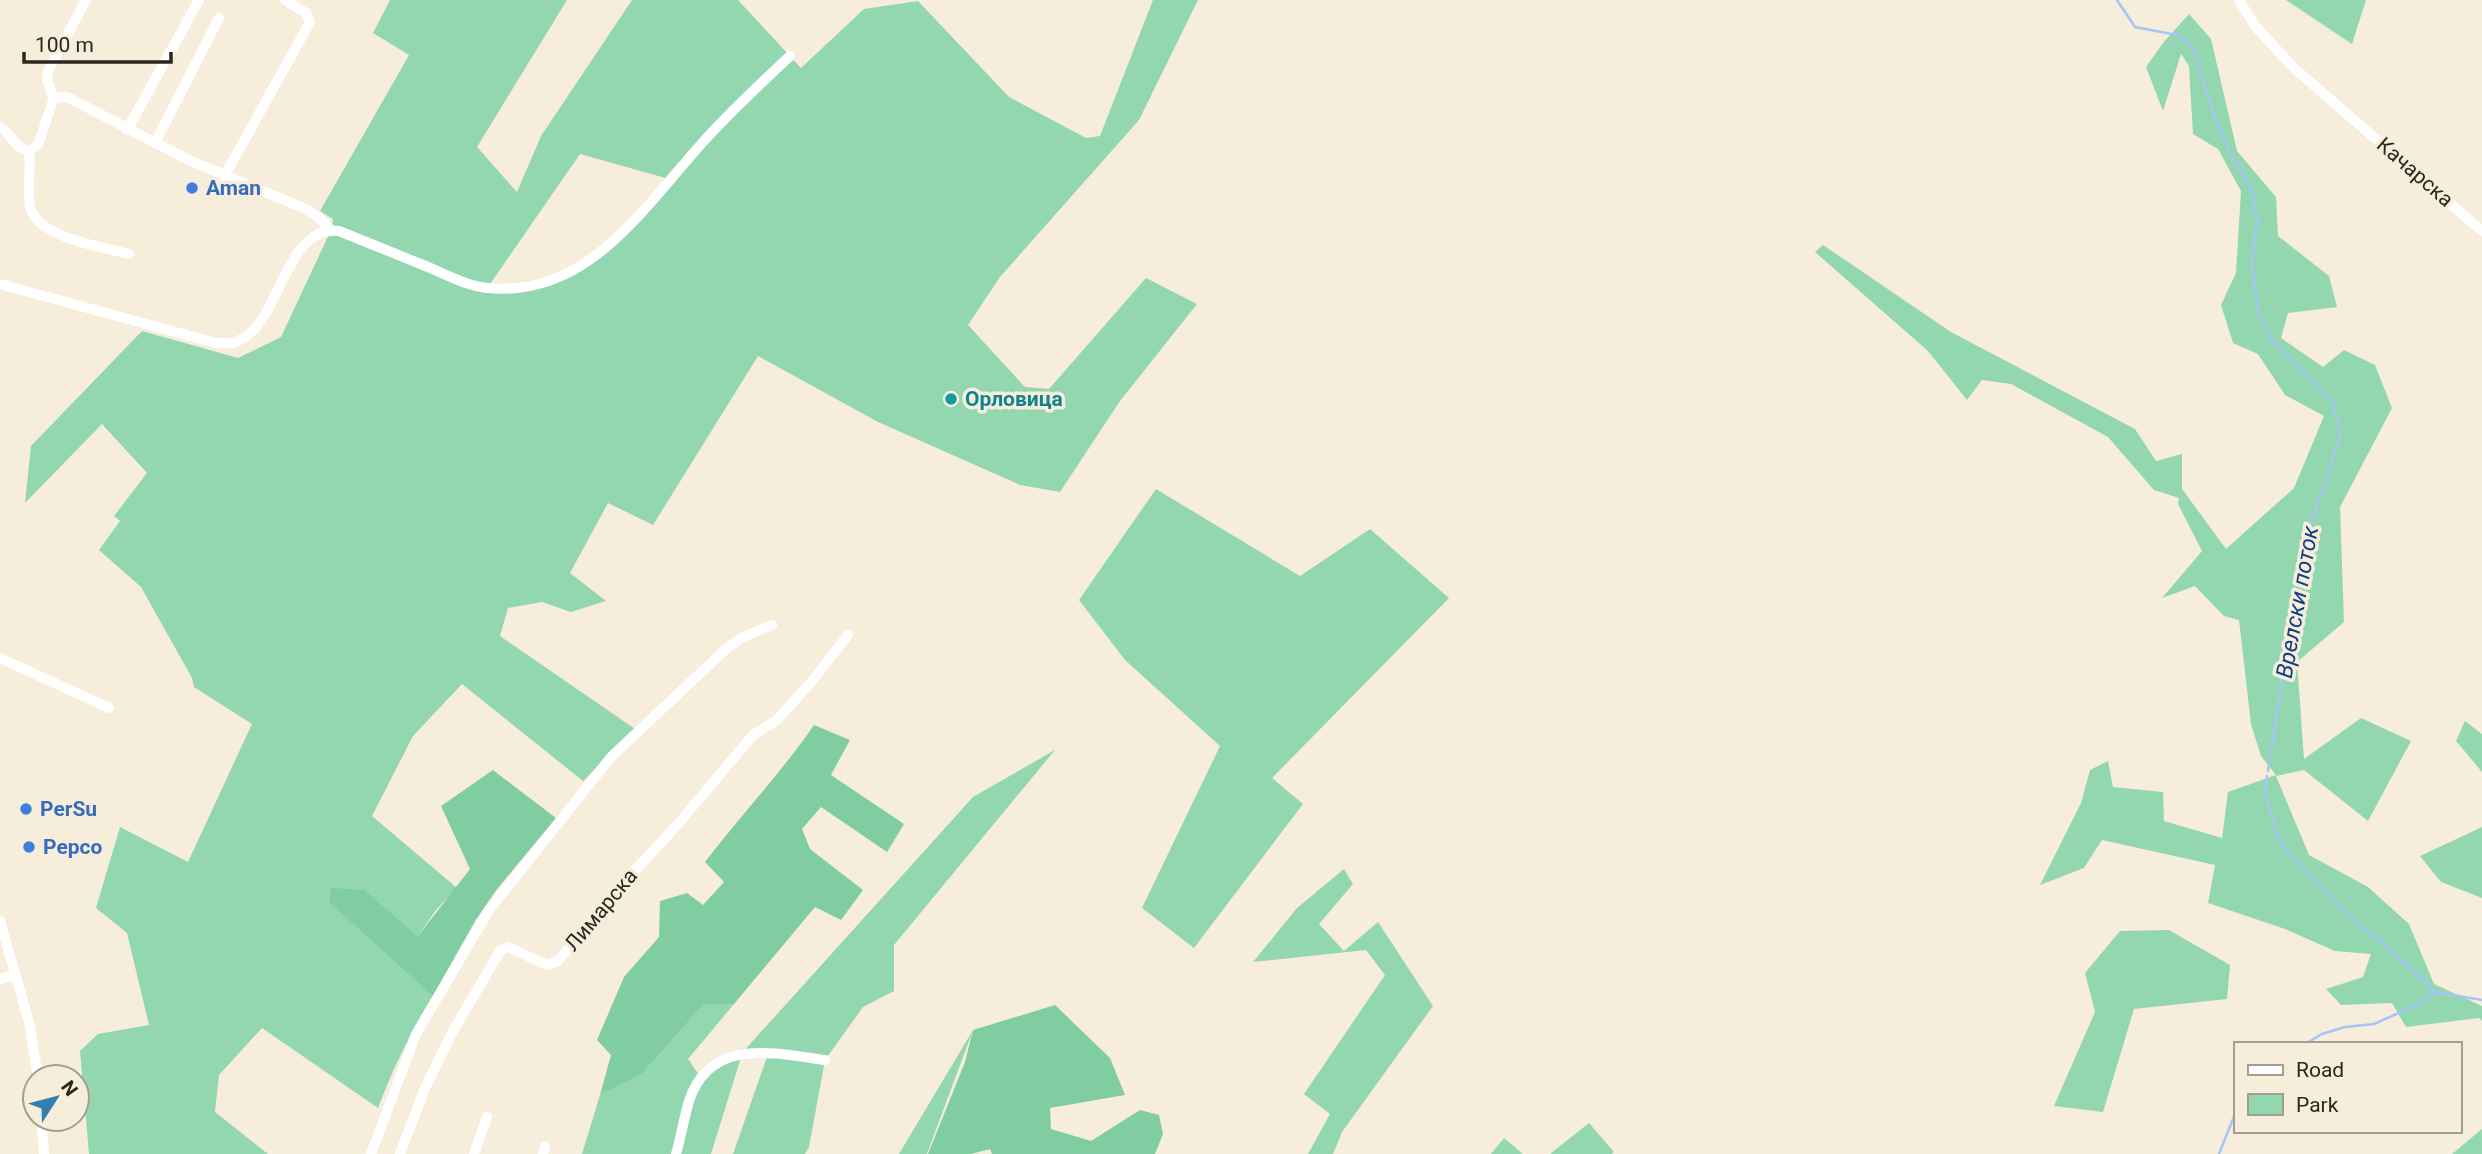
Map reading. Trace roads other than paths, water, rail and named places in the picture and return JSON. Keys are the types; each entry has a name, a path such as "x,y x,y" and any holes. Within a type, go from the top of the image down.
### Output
{"street":[{"path":"29,151 37,145 54,99 47,81 48,71 86,0"},
{"path":"127,130 199,0"},
{"path":"224,177 310,22 306,13 285,0"},
{"name":"Качарска","path":"2239,0 2255,26 2273,47 2482,231"},
{"path":"155,143 219,18"},
{"path":"0,284 216,344 235,342 253,331 299,252 314,238 331,230 470,285 512,289 534,287 577,268 614,240 704,140 790,56"},
{"path":"54,99 67,97 127,130 224,177 306,209 331,230"},
{"path":"0,127 17,146 29,151"},
{"path":"29,151 30,205 40,223 59,234 128,254"},
{"path":"371,1154 416,1034 489,910 509,883 611,757 727,648 743,637 772,625"},
{"name":"Лимарска","path":"401,1154 425,1088 452,1033 500,951 508,947 547,965 558,961 753,735 777,720 848,635"},
{"path":"0,658 109,708"},
{"path":"0,921 30,1030 36,1063"},
{"path":"0,979 16,975"},
{"path":"676,1154 694,1090 710,1068 720,1060 757,1052 825,1060"},
{"path":"474,1154 487,1117"},
{"path":"42,1133 44,1154"}],"waterway":[{"name":"Врелски поток","path":"2117,0 2135,27 2177,35 2186,40 2195,52 2213,113 2230,153 2252,189 2257,222 2252,263 2258,311 2272,340 2333,402 2340,434 2304,542 2271,751"},
{"name":"Врелски поток","path":"2268,771 2270,756"},
{"name":"Врелски поток","path":"2267,776 2265,792 2279,842 2337,905 2435,992 2482,1000"},
{"path":"2308,1042 2322,1034 2345,1027 2374,1024 2412,1007 2434,993"},
{"path":"2219,1154 2234,1116"}],"place":[{"name":"Aman","path":"192,188"},
{"name":"Орловица","path":"951,399"},
{"name":"PerSu","path":"26,809"},
{"name":"Pepco","path":"29,847"}]}
